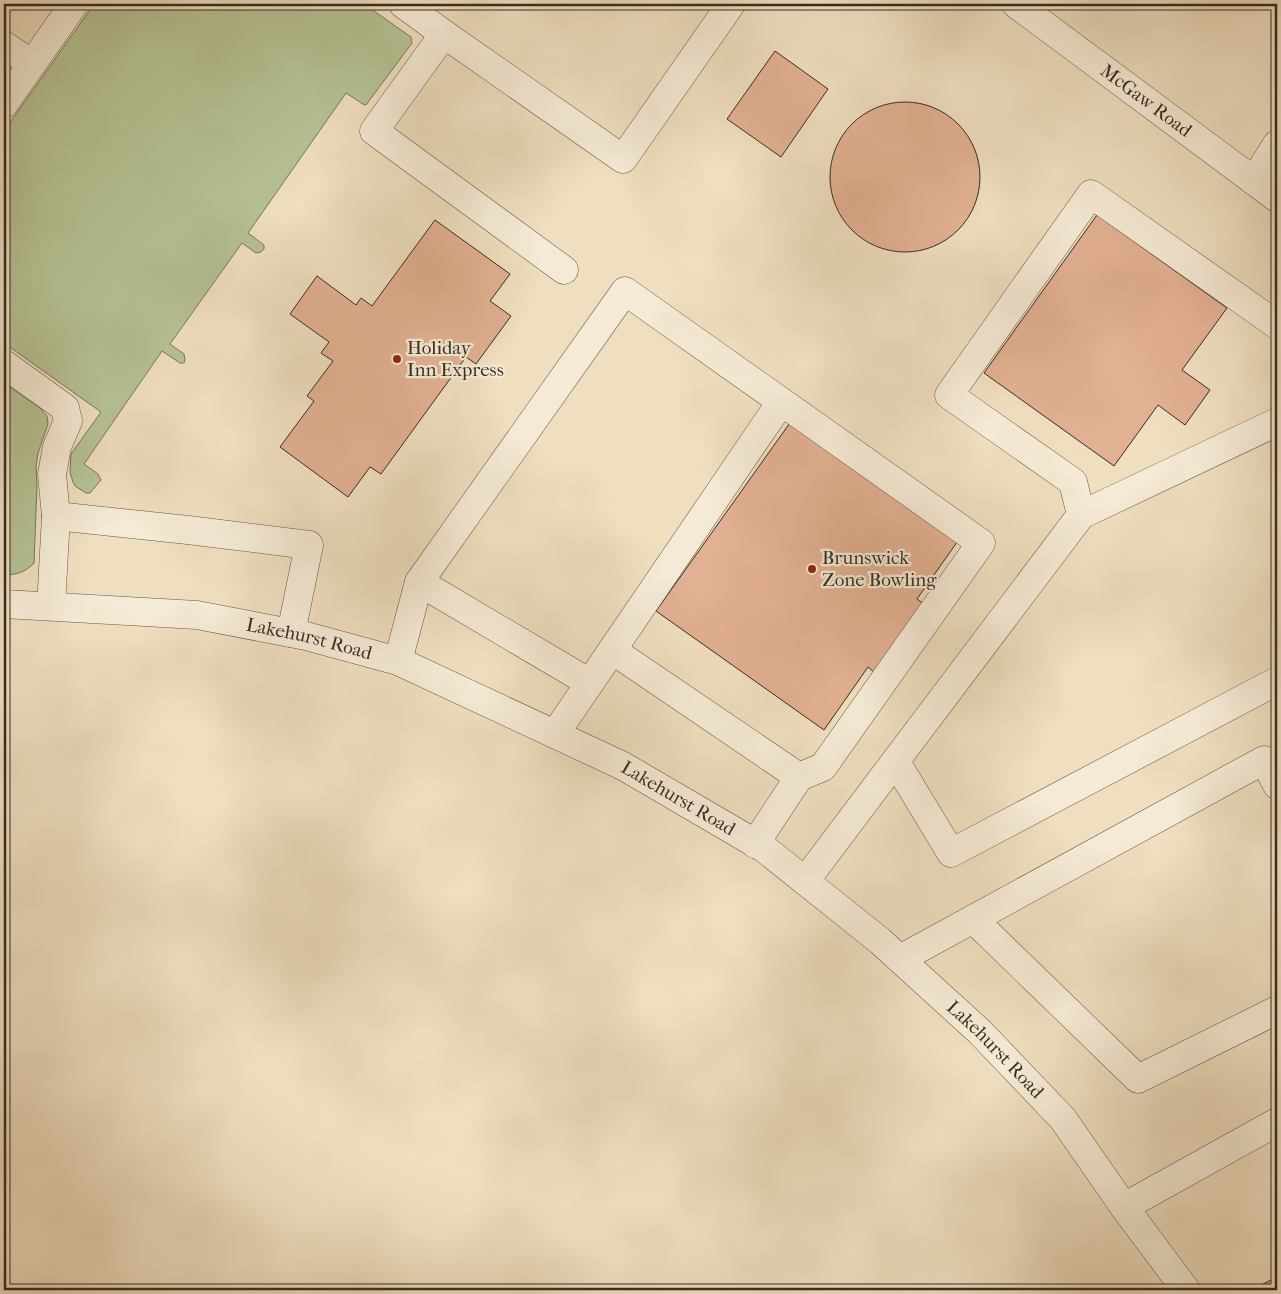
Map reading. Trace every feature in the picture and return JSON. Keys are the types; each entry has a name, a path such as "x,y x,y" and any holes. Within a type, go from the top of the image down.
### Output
{"street":[{"path":"4,104 74,4"},
{"path":"403,4 623,159 731,4"},
{"name":"McGaw Road","path":"1016,4 1277,198"},
{"path":"444,34 374,131 564,270"},
{"path":"4,45 32,64"},
{"path":"1254,180 1277,144"},
{"path":"1082,514 1073,482 949,394 1091,194 1277,325"},
{"path":"398,662 419,582 625,292 981,543 822,767 800,778 755,844"},
{"path":"4,364 65,408 68,420 57,446 52,474 56,516 51,606"},
{"path":"555,734 781,402"},
{"path":"805,881 1082,514 1277,422"},
{"path":"56,516 309,545 290,633"},
{"path":"419,582 590,683"},
{"name":"Lakehurst Road","path":"4,604 197,615 306,636 398,662 623,766 765,850 880,941 980,1032 1064,1119 1124,1207 1186,1290"},
{"path":"612,650 800,778"},
{"path":"896,762 951,853 1277,681"},
{"path":"900,958 1264,760 1277,785"},
{"path":"973,919 1138,1079 1277,1010"},
{"path":"1124,1207 1277,1122"}],"green space":[{"path":"94,4 364,4 411,37 412,43 366,105 346,93 248,233 264,245 264,249 256,253 242,243 170,344 184,354 184,363 180,363 162,351 84,464 98,474 101,480 90,493 86,493 75,486 73,482 70,472 71,454 101,412 4,343 4,131"},
{"path":"4,383 40,408 47,416 48,424 38,453 36,467 34,563 28,569 4,575"}],"building":[{"path":"775,51 828,89 781,157 727,119"},
{"path":"905,102 920,103 934,107 947,114 958,124 968,135 975,148 979,162 979,192 975,206 968,219 958,230 947,240 934,247 920,251 905,252 890,251 876,247 863,240 852,230 842,219 835,206 831,192 830,177 831,162 835,148 842,135 852,124 863,114 876,107 890,103"},
{"path":"1097,215 1227,308 1182,370 1210,390 1185,425 1158,405 1114,466 984,373"},
{"name":"Holiday Inn Express","path":"435,220 510,274 490,301 511,316 476,364 466,357 381,474 370,467 348,497 280,447 314,401 307,396 333,361 321,353 329,342 290,314 317,276 356,305 361,298 372,306"},
{"name":"Brunswick Zone Bowling","path":"792,420 960,538 917,599 924,604 875,673 868,667 824,730 656,611"},
{"path":"1277,1277 1277,1290 1266,1290 1263,1284"}],"place":[{"name":"Holiday Inn Express","path":"397,359"},
{"name":"Brunswick Zone Bowling","path":"812,569"}]}
